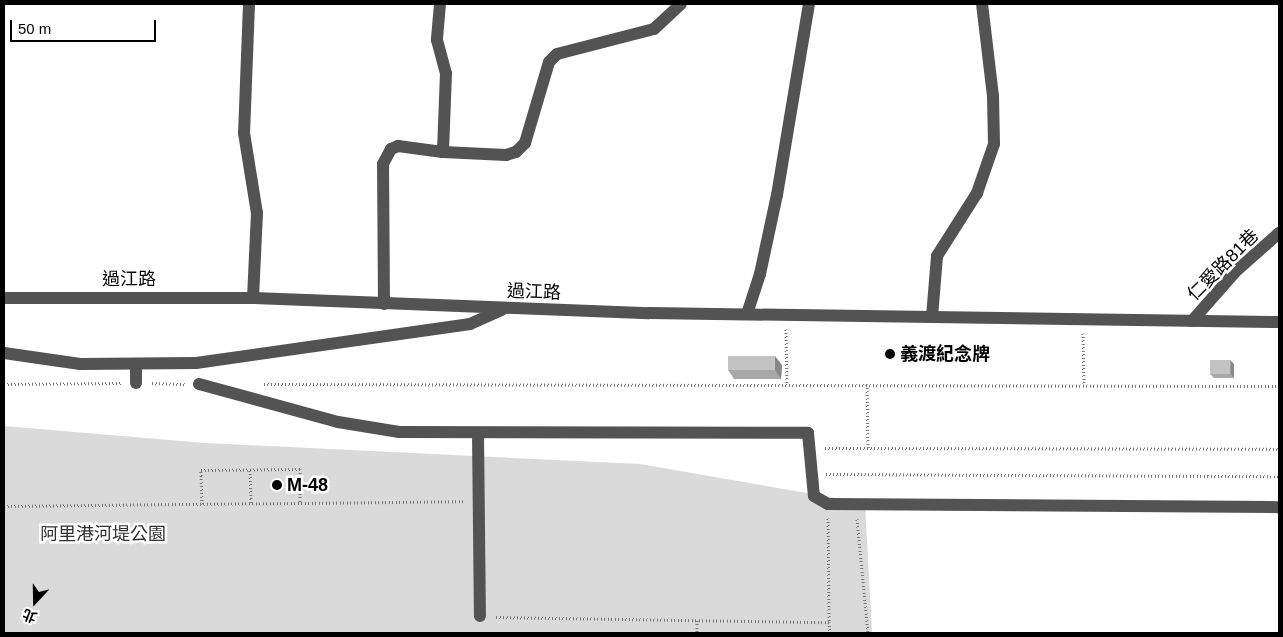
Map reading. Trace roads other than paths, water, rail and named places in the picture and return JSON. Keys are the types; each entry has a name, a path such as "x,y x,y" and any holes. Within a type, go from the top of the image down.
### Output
{"street":[{"path":"249,4 244,133 257,213 253,298"},
{"path":"440,4 437,40 446,73 442,152"},
{"path":"384,304 385,155 398,146 442,152 506,155 516,152 525,143 549,62 557,54 654,29 681,4"},
{"path":"747,314 760,274 777,194 809,4"},
{"path":"932,317 938,256 977,193 994,144 993,96 982,4"},
{"name":"仁愛路81巷","path":"1192,321 1235,272 1279,234"},
{"name":"過江路","path":"4,298 253,298 506,308 747,314 1279,322"},
{"path":"4,353 80,364 196,363 460,325 506,308"},
{"path":"136,365 136,383"},
{"path":"199,384 357,426 400,432 808,433 814,496 828,504 1279,506"},
{"path":"478,433 480,616"}],"place":[{"name":"義渡紀念牌","path":"890,354"},
{"name":"M-48","path":"277,485"}],"park label":[{"name":"阿里港河堤公園","path":"103,534"}]}
